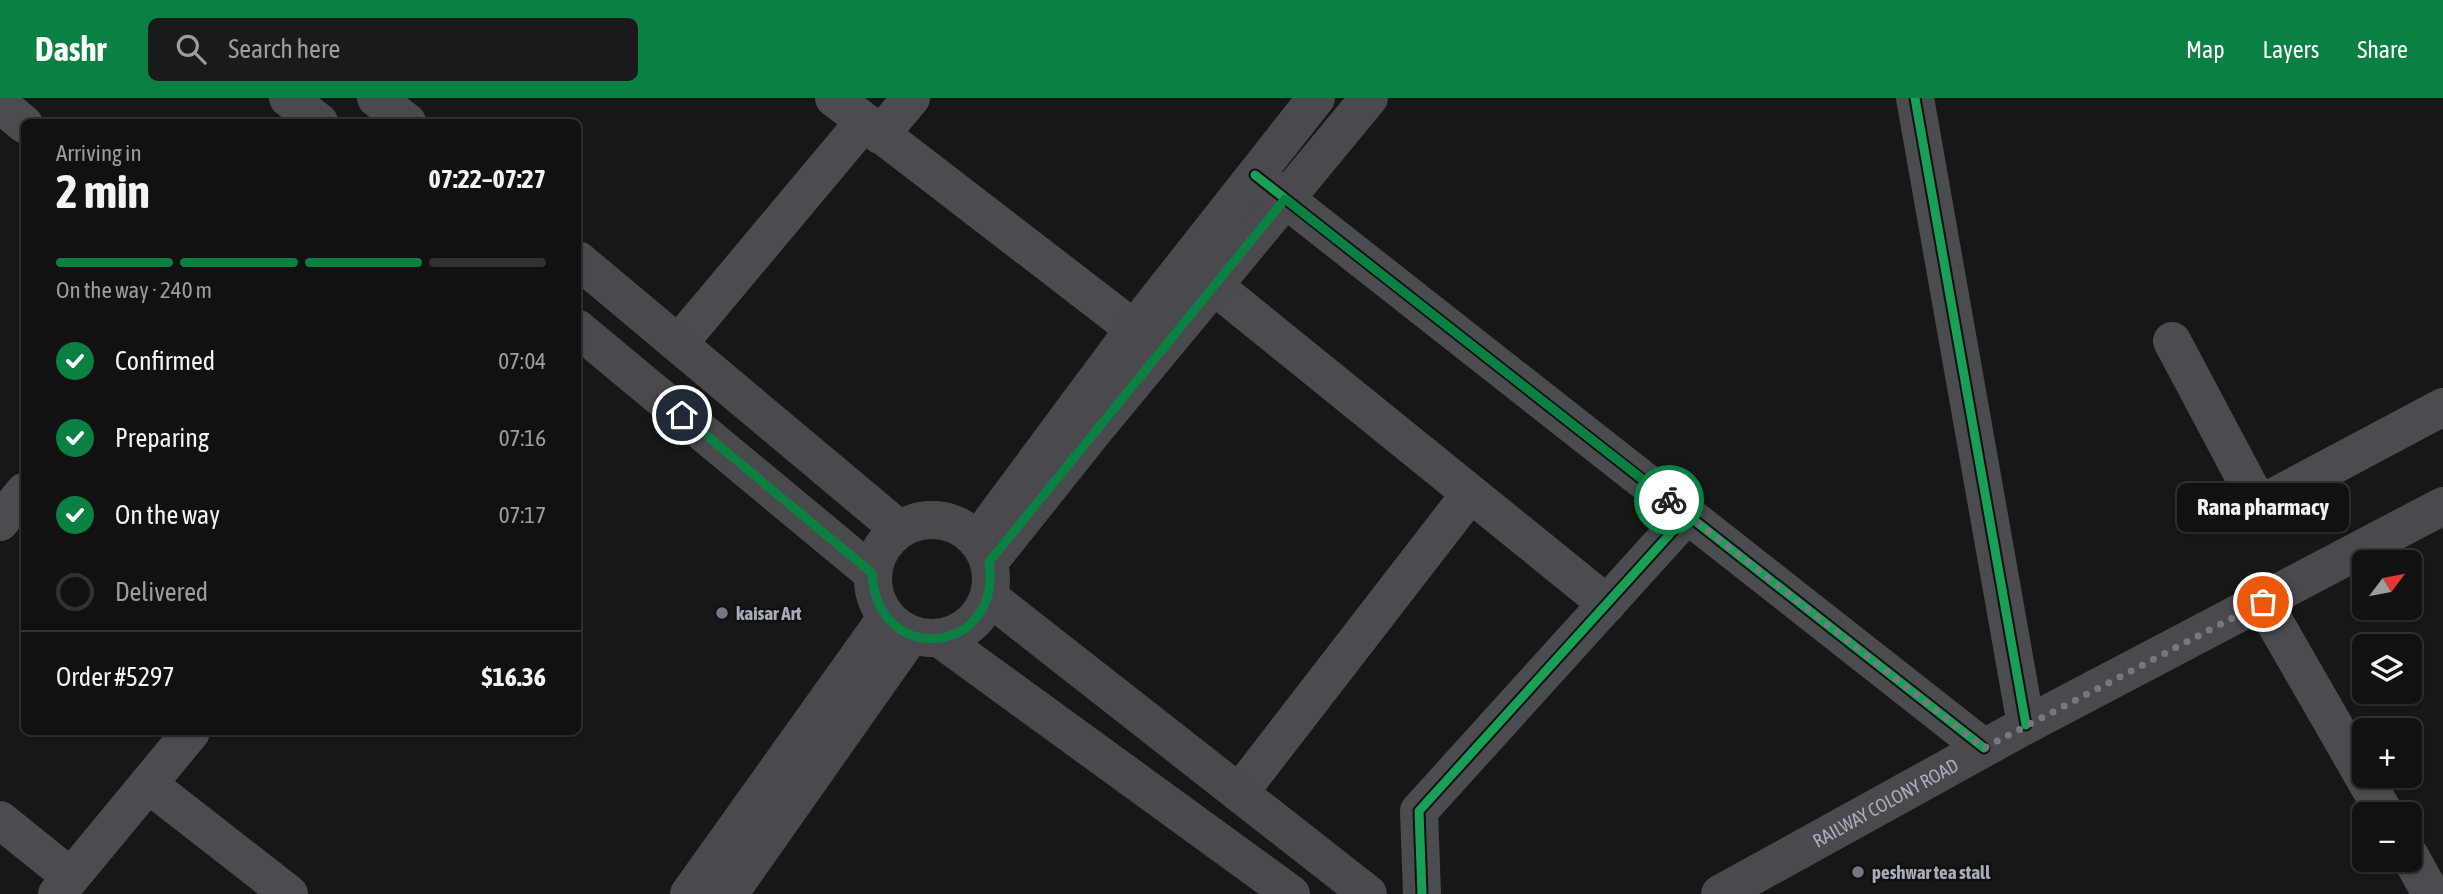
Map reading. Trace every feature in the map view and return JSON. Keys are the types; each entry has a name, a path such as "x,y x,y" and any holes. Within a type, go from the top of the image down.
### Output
{"main road":[{"path":"288,98 315,119"},
{"path":"376,98 403,119"},
{"path":"912,630 956,634 970,625 981,612 985,566 1134,330 1316,98"},
{"path":"985,566 1369,98"},
{"path":"581,262 899,528"},
{"path":"581,331 872,573"},
{"name":"RAILWAY COLONY ROAD","path":"1720,894 2026,724 2443,506"},
{"path":"1292,894 878,604 872,573 885,541 899,528 932,519 964,529 985,566 1239,793 1368,894"},
{"path":"689,894 912,630"},
{"path":"729,894 912,630"}],"street":[{"path":"834,98 1134,330"},
{"path":"679,343 872,128 911,98"},
{"path":"1915,98 2026,724"},
{"path":"0,104 21,122"},
{"path":"1255,175 1984,748"},
{"path":"1213,285 1607,604"},
{"path":"2172,341 2259,505 2443,407"},
{"path":"1239,793 1470,494"},
{"path":"0,522 21,496"},
{"path":"1422,894 1419,811 1688,514"},
{"path":"2263,602 2378,802"},
{"path":"0,820 64,885 188,735"},
{"path":"148,783 289,894"},
{"path":"2419,872 2431,894"}],"cycle path":[{"path":"1915,98 2026,725"},
{"path":"1255,175 1984,748"},
{"path":"1422,894 1419,811 1688,514"}],"way so far":[{"path":"1669,500 1984,748 2263,602"}],"place":[{"name":"Rana pharmacy","path":"2263,602"},
{"name":"kaisar Art","path":"722,613"},
{"name":"peshwar tea stall","path":"1858,872"}],"route":[{"path":"682,415 872,573 878,604 886,618 897,628 925,639 956,634 970,625 989,597 992,580 989,562 1285,199 1669,500"}]}
